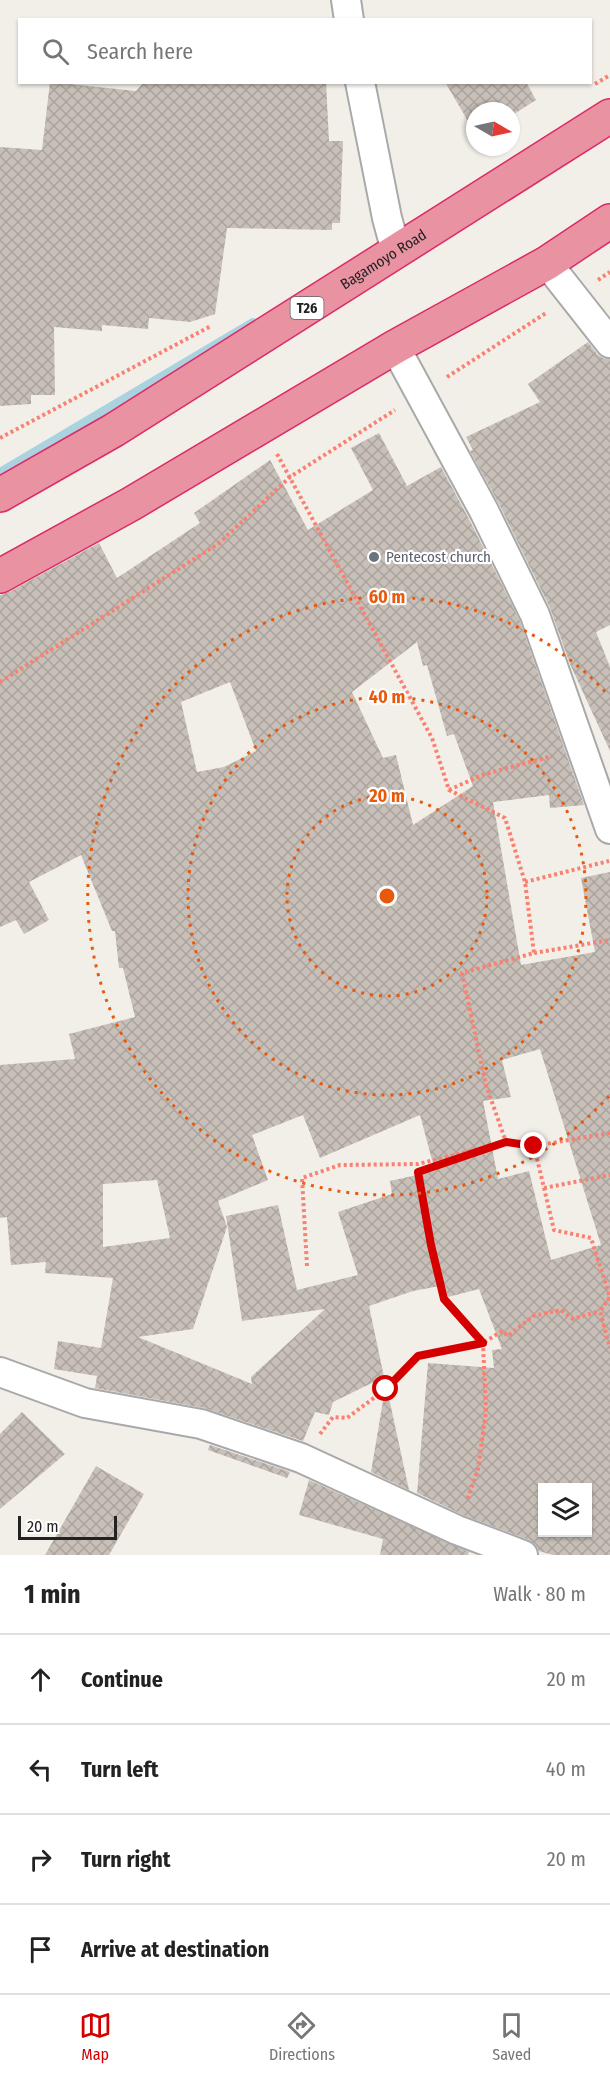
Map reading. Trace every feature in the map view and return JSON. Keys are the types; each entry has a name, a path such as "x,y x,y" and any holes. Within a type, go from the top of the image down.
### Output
{"highway":[{"name":"Bagamoyo Road","path":"0,495 114,430 610,116"},
{"path":"0,576 131,504 395,347 547,263 610,221"}],"street":[{"path":"346,0 349,18"},
{"path":"360,84 387,218 396,251"},
{"path":"547,263 610,343"},
{"path":"395,347 484,511 535,615 610,829"},
{"path":"0,1372 85,1403 201,1424 301,1458 457,1530 523,1555"}],"path":[{"path":"0,682 218,544 290,477 610,272"},
{"path":"0,438 216,323"},
{"path":"262,428 432,738 449,790 505,818 525,882 534,953"},
{"path":"449,790 482,775 582,748"},
{"path":"525,882 610,861"},
{"path":"506,1142 486,1085 462,973 534,953 610,940"},
{"path":"307,1266 302,1178 340,1165 418,1164 506,1142 534,1146 610,1133"},
{"path":"457,1530 478,1469 486,1411 483,1343 444,1299 431,1245 418,1172 506,1142"},
{"path":"301,1458 333,1417 347,1418 386,1389 418,1356 483,1343 502,1331 508,1336 533,1316 561,1310 573,1319 600,1311 610,1297 591,1238 554,1230 534,1146"},
{"path":"544,1188 610,1175"},
{"path":"600,1311 610,1348"}],"building":[{"path":"50,84 136,91 142,84 326,84 329,141 343,141 340,223 332,223 332,230 227,228 215,314 190,322 149,318 148,329 102,325 102,331 54,327 55,395 31,395 31,404 0,406 0,147 42,150"},
{"path":"446,84 527,84 536,100 520,110 520,102 466,102 466,118"},
{"path":"588,342 597,354 610,359 610,625 596,632 610,667 610,751 570,664 550,608 470,451 473,450 466,437 540,402 528,384"},
{"path":"379,433 407,486 441,467 520,621 584,805 550,808 549,795 493,802 521,965 595,952 581,878 610,872 610,1555 553,1555 539,1551 529,1540 463,1515 417,1493 428,1363 494,1368 492,1350 502,1349 479,1289 448,1297 445,1285 413,1291 369,1306 384,1377 333,1402 329,1415 315,1412 303,1441 204,1408 95,1388 97,1376 54,1369 58,1341 101,1348 113,1278 45,1273 46,1262 11,1265 7,1217 0,1218 0,1065 75,1059 69,1034 135,1017 123,968 119,968 115,931 112,931 81,855 29,882 49,920 24,934 16,920 0,927 0,595 99,543 117,578 200,523 194,513 270,460 308,530 373,490 351,448","holes":["417,642 423,666 427,665 447,736 454,734 473,786 413,825 396,755 383,758 352,692","230,682 256,751 224,767 197,772 181,702","540,1049 601,1245 551,1260 529,1171 498,1179 483,1101 511,1097 502,1060","303,1115 320,1158 420,1115 435,1171 390,1181 392,1194 338,1212 358,1275 297,1290 278,1205 226,1216 242,1321 325,1309 251,1377 252,1384 138,1337 193,1329 227,1227 218,1201 268,1180 252,1135","157,1180 170,1238 103,1247 103,1184"]},
{"path":"385,1389 387,1389 409,1490 371,1472"},
{"path":"22,1412 65,1454 0,1509 0,1434"},
{"path":"210,1445 290,1472 287,1478 208,1450"},
{"path":"96,1466 144,1494 109,1555 45,1555"},
{"path":"309,1480 469,1552 468,1555 380,1555 383,1539 299,1515"}],"waterway":[{"path":"0,473 253,323"}],"place":[{"name":"Pentecost church","path":"374,557"}],"route":[{"path":"386,1389 418,1356 483,1343 444,1299 431,1245 418,1172 506,1142 534,1146"}]}
